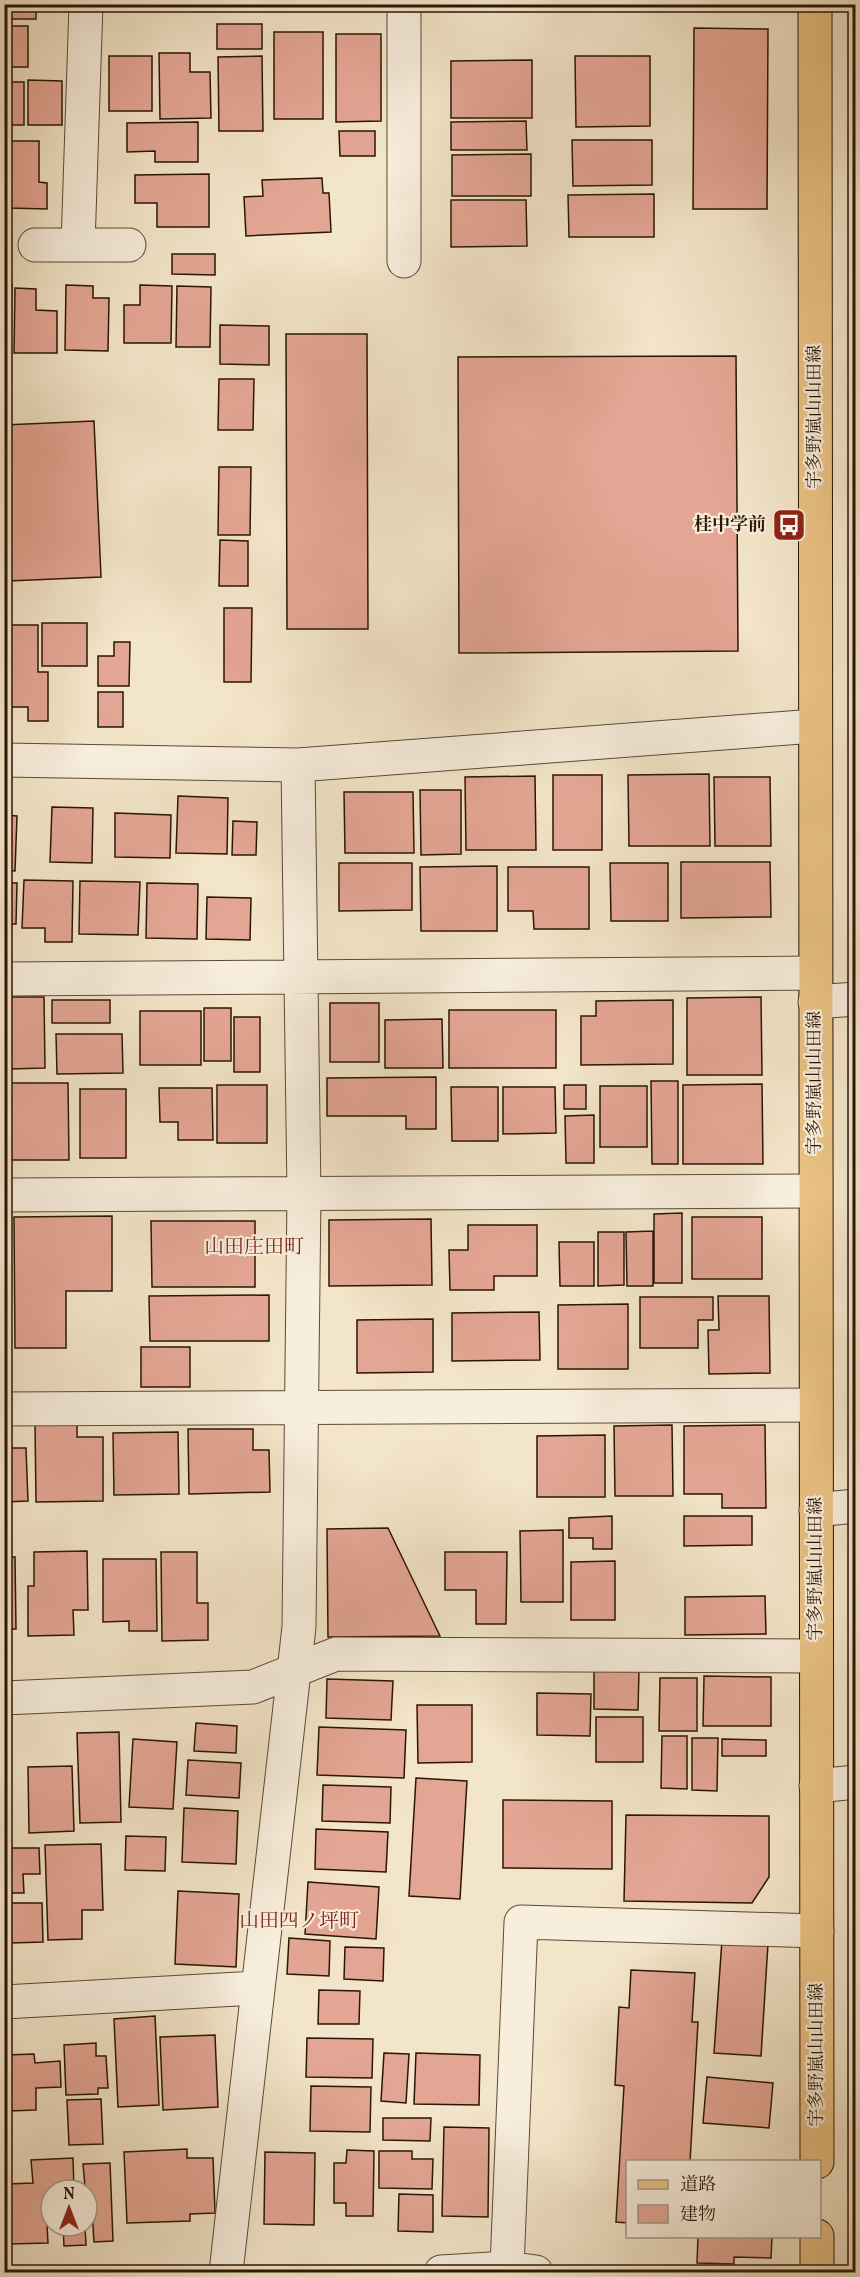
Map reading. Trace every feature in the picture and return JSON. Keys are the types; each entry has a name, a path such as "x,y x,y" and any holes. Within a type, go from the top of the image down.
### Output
{"main road":[{"name":"宇多野嵐山山田線","path":"815,4 816,2160"},
{"path":"816,2238 816,2272"}],"street":[{"path":"78,245 86,4"},
{"path":"404,4 404,261"},
{"path":"34,245 129,245"},
{"path":"4,760 298,765 815,726"},
{"path":"226,2272 299,1627 304,1194 298,765"},
{"path":"4,979 300,976 815,988 855,999"},
{"path":"4,1195 815,1191"},
{"path":"4,1409 816,1406"},
{"path":"816,1510 855,1506"},
{"path":"4,1698 254,1687 294,1673 336,1654 816,1656"},
{"path":"816,1786 855,1782"},
{"path":"441,2272 522,2270 521,1922 816,1931"},
{"path":"4,2002 257,1988"}],"building":[{"path":"4,4 36,4 36,19 4,19"},
{"path":"217,24 262,24 262,49 217,49"},
{"path":"4,26 28,26 28,67 4,67"},
{"path":"694,28 768,29 767,209 693,209"},
{"path":"274,32 323,32 323,119 274,119"},
{"path":"336,34 381,34 381,121 336,122"},
{"path":"159,53 190,53 190,72 210,72 211,118 160,119"},
{"path":"109,56 152,56 152,111 109,111"},
{"path":"262,56 263,131 219,131 218,57"},
{"path":"575,56 650,56 650,126 576,127"},
{"path":"532,60 532,118 451,118 451,61"},
{"path":"28,80 62,81 62,125 28,125"},
{"path":"4,82 24,82 24,125 4,125"},
{"path":"526,121 527,150 451,150 451,122"},
{"path":"198,122 198,162 155,162 155,151 127,152 127,123"},
{"path":"339,131 375,131 375,156 340,156"},
{"path":"572,140 652,140 652,185 573,186"},
{"path":"9,141 39,141 39,182 47,183 47,209 8,208"},
{"path":"531,154 531,196 452,196 452,155"},
{"path":"209,174 209,227 157,227 157,203 135,203 135,175"},
{"path":"322,178 323,193 329,193 331,232 246,236 244,197 263,196 262,180"},
{"path":"654,194 654,237 569,237 568,195"},
{"path":"451,200 526,200 527,246 451,247"},
{"path":"4,213 9,213 9,243 4,243"},
{"path":"172,254 215,254 215,275 172,274"},
{"path":"4,284 12,284 11,351 4,351"},
{"path":"66,285 93,286 93,298 109,298 108,351 65,350"},
{"path":"140,285 172,286 171,343 124,343 124,305 140,305"},
{"path":"177,286 211,287 210,347 176,347"},
{"path":"15,288 36,289 36,310 57,311 57,353 14,353"},
{"path":"220,325 269,326 269,365 220,364"},
{"path":"286,334 367,334 368,629 287,629"},
{"path":"736,356 738,651 459,653 458,357"},
{"path":"219,379 254,379 253,430 218,430"},
{"path":"94,421 101,577 8,581 4,425"},
{"path":"219,467 251,467 250,535 218,535"},
{"path":"220,540 248,541 248,586 219,586"},
{"path":"224,608 252,608 251,682 224,682"},
{"path":"42,623 87,623 87,666 42,666"},
{"path":"4,625 38,625 38,672 48,672 48,721 28,721 28,707 4,707"},
{"path":"114,642 130,642 129,686 98,686 98,656 114,656"},
{"path":"98,692 123,692 123,727 98,727"},
{"path":"709,774 710,846 629,846 628,775"},
{"path":"553,775 602,775 602,850 553,850"},
{"path":"535,776 536,850 466,850 465,777"},
{"path":"714,777 770,777 771,846 715,846"},
{"path":"420,790 461,790 461,854 421,855"},
{"path":"344,792 413,792 414,853 345,853"},
{"path":"178,796 228,798 227,854 176,853"},
{"path":"52,807 93,808 92,863 50,862"},
{"path":"115,813 171,815 170,858 115,857"},
{"path":"4,815 17,816 15,871 4,870"},
{"path":"233,821 257,822 256,855 232,855"},
{"path":"681,862 770,862 771,917 681,918"},
{"path":"339,863 412,863 412,910 339,911"},
{"path":"610,863 668,863 668,921 611,921"},
{"path":"497,866 497,931 421,931 420,867"},
{"path":"508,867 589,867 589,929 534,929 533,911 508,911"},
{"path":"24,880 73,881 72,942 45,942 45,928 22,928"},
{"path":"80,881 140,882 138,935 79,934"},
{"path":"4,883 17,883 16,924 4,924"},
{"path":"147,883 198,884 197,939 146,938"},
{"path":"207,897 251,898 250,940 206,939"},
{"path":"9,997 44,997 45,1068 10,1069"},
{"path":"761,997 762,1075 687,1075 687,998"},
{"path":"52,1000 110,1000 110,1023 52,1023"},
{"path":"673,1000 673,1064 581,1065 581,1016 596,1016 596,1001"},
{"path":"330,1003 379,1003 379,1062 330,1062"},
{"path":"204,1008 231,1008 231,1061 204,1061"},
{"path":"449,1010 556,1010 556,1068 449,1068"},
{"path":"140,1011 201,1011 201,1065 140,1065"},
{"path":"234,1017 260,1017 260,1072 234,1072"},
{"path":"442,1019 443,1068 385,1068 385,1020"},
{"path":"56,1034 122,1034 123,1073 57,1074"},
{"path":"436,1077 436,1129 406,1129 406,1116 327,1116 327,1078"},
{"path":"651,1081 678,1081 678,1164 652,1164"},
{"path":"10,1083 68,1083 69,1160 11,1160"},
{"path":"762,1084 763,1164 683,1164 683,1085"},
{"path":"217,1085 267,1085 267,1143 217,1143"},
{"path":"564,1085 586,1085 586,1109 564,1109"},
{"path":"600,1086 647,1086 647,1147 600,1147"},
{"path":"451,1087 498,1087 498,1141 452,1141"},
{"path":"503,1087 555,1087 556,1133 503,1134"},
{"path":"159,1088 212,1088 213,1140 178,1140 178,1122 160,1122"},
{"path":"80,1089 126,1089 126,1158 80,1158"},
{"path":"594,1115 594,1163 566,1163 565,1116"},
{"path":"682,1213 682,1283 654,1283 654,1214"},
{"path":"112,1216 112,1291 66,1291 66,1348 15,1348 14,1217"},
{"path":"692,1217 762,1217 762,1279 692,1279"},
{"path":"431,1219 432,1285 329,1286 329,1220"},
{"path":"4,1221 8,1221 8,1288 4,1288"},
{"path":"151,1221 255,1221 255,1287 152,1287"},
{"path":"468,1225 537,1225 537,1276 494,1276 494,1290 450,1290 449,1250 468,1250"},
{"path":"653,1231 653,1286 627,1286 626,1232"},
{"path":"598,1232 624,1232 624,1285 598,1286"},
{"path":"559,1242 594,1242 594,1286 560,1286"},
{"path":"269,1295 269,1341 150,1341 149,1296"},
{"path":"718,1296 769,1296 770,1373 709,1374 708,1330 719,1330"},
{"path":"640,1297 713,1297 713,1320 698,1320 698,1348 640,1348"},
{"path":"628,1304 628,1369 558,1369 558,1305"},
{"path":"4,1305 9,1305 9,1366 4,1366"},
{"path":"539,1312 540,1360 452,1361 452,1313"},
{"path":"433,1319 433,1372 357,1373 357,1320"},
{"path":"141,1347 190,1347 190,1387 141,1387"},
{"path":"35,1422 77,1422 77,1437 103,1437 103,1501 36,1502"},
{"path":"672,1425 673,1496 615,1496 614,1426"},
{"path":"765,1425 766,1508 722,1508 722,1494 684,1494 684,1426"},
{"path":"188,1429 253,1429 253,1450 269,1450 270,1492 189,1494"},
{"path":"178,1432 179,1494 114,1495 113,1433"},
{"path":"605,1435 605,1497 537,1497 537,1436"},
{"path":"4,1448 26,1448 28,1501 4,1502"},
{"path":"612,1516 612,1549 593,1549 593,1538 569,1538 569,1518"},
{"path":"684,1516 752,1516 752,1545 684,1546"},
{"path":"388,1528 440,1636 328,1637 327,1529"},
{"path":"563,1530 563,1602 521,1602 520,1531"},
{"path":"87,1551 88,1610 73,1610 74,1635 28,1636 28,1586 34,1586 34,1552"},
{"path":"161,1552 197,1552 197,1603 208,1603 208,1640 162,1641"},
{"path":"445,1552 507,1552 506,1624 476,1624 476,1590 445,1590"},
{"path":"4,1557 15,1557 16,1629 4,1629"},
{"path":"103,1559 156,1559 157,1631 129,1631 129,1621 103,1622"},
{"path":"615,1561 615,1620 571,1620 571,1562"},
{"path":"765,1596 766,1634 685,1635 685,1597"},
{"path":"594,1671 639,1671 638,1710 594,1709"},
{"path":"704,1676 771,1677 771,1726 703,1726"},
{"path":"660,1678 697,1678 697,1731 659,1731"},
{"path":"327,1679 393,1681 391,1720 326,1718"},
{"path":"537,1693 591,1694 590,1736 537,1735"},
{"path":"417,1705 472,1705 472,1762 418,1763"},
{"path":"596,1717 643,1717 643,1762 596,1762"},
{"path":"196,1723 237,1726 236,1753 194,1751"},
{"path":"319,1727 406,1730 404,1778 317,1775"},
{"path":"119,1732 121,1822 80,1823 77,1733"},
{"path":"662,1736 687,1736 687,1789 661,1788"},
{"path":"692,1738 718,1738 717,1791 692,1790"},
{"path":"133,1739 177,1742 173,1809 129,1807"},
{"path":"722,1739 766,1740 766,1756 722,1756"},
{"path":"188,1760 241,1763 239,1798 186,1795"},
{"path":"72,1766 74,1831 29,1833 28,1767"},
{"path":"416,1778 467,1781 460,1899 409,1896"},
{"path":"323,1785 391,1787 390,1823 322,1821"},
{"path":"503,1800 612,1801 612,1869 503,1868"},
{"path":"184,1808 238,1811 236,1864 182,1862"},
{"path":"626,1815 769,1816 769,1877 752,1903 624,1901"},
{"path":"316,1829 388,1832 386,1872 315,1869"},
{"path":"126,1836 166,1837 165,1871 125,1870"},
{"path":"101,1844 103,1910 82,1910 82,1939 48,1940 45,1845"},
{"path":"6,1848 39,1848 40,1874 23,1874 24,1893 7,1893"},
{"path":"308,1882 379,1887 376,1939 305,1934"},
{"path":"178,1891 239,1894 236,1967 175,1964"},
{"path":"10,1903 42,1903 43,1942 11,1943"},
{"path":"289,1938 330,1941 329,1976 287,1974"},
{"path":"722,1940 768,1944 761,2056 714,2053"},
{"path":"345,1947 384,1948 383,1981 344,1979"},
{"path":"631,1970 695,1973 692,2022 698,2022 690,2160 626,2160 626,2223 616,2222 624,2086 615,2085 619,2007 629,2008"},
{"path":"319,1990 360,1991 359,2024 318,2024"},
{"path":"155,2016 159,2105 118,2107 114,2019"},
{"path":"215,2035 218,2107 163,2110 160,2037"},
{"path":"307,2038 373,2039 372,2078 306,2077"},
{"path":"96,2043 96,2056 106,2056 108,2088 98,2088 98,2094 66,2095 64,2045"},
{"path":"384,2053 409,2054 406,2103 381,2101"},
{"path":"416,2053 480,2055 479,2105 414,2104"},
{"path":"34,2054 35,2063 60,2061 61,2087 36,2088 36,2110 8,2111 6,2055"},
{"path":"707,2077 773,2083 769,2128 703,2123"},
{"path":"311,2086 371,2087 370,2132 310,2131"},
{"path":"101,2099 103,2144 69,2145 67,2100"},
{"path":"383,2118 431,2118 430,2141 383,2140"},
{"path":"444,2127 489,2128 488,2217 442,2216"},
{"path":"187,2149 187,2158 213,2158 215,2213 190,2214 190,2221 127,2223 124,2152"},
{"path":"347,2150 374,2151 373,2216 346,2216 346,2203 334,2203 334,2163 346,2163"},
{"path":"379,2151 412,2151 412,2159 433,2159 432,2189 379,2188"},
{"path":"265,2152 315,2153 314,2225 264,2224"},
{"path":"73,2158 74,2178 39,2178 39,2238 48,2238 48,2243 9,2244 7,2184 33,2183 31,2160"},
{"path":"110,2163 113,2241 94,2242 94,2238 99,2238 99,2178 84,2178 83,2164"},
{"path":"399,2194 433,2195 433,2232 398,2231"},
{"path":"64,2238 86,2238 86,2245 64,2246"},
{"path":"698,2238 772,2238 771,2258 734,2257 734,2264 697,2263"}],"place":[{"name":"桂中学前","path":"789,525"}],"district":[{"name":"山田庄田町","path":"254,1248"},
{"name":"山田四ノ坪町","path":"299,1922"}]}
